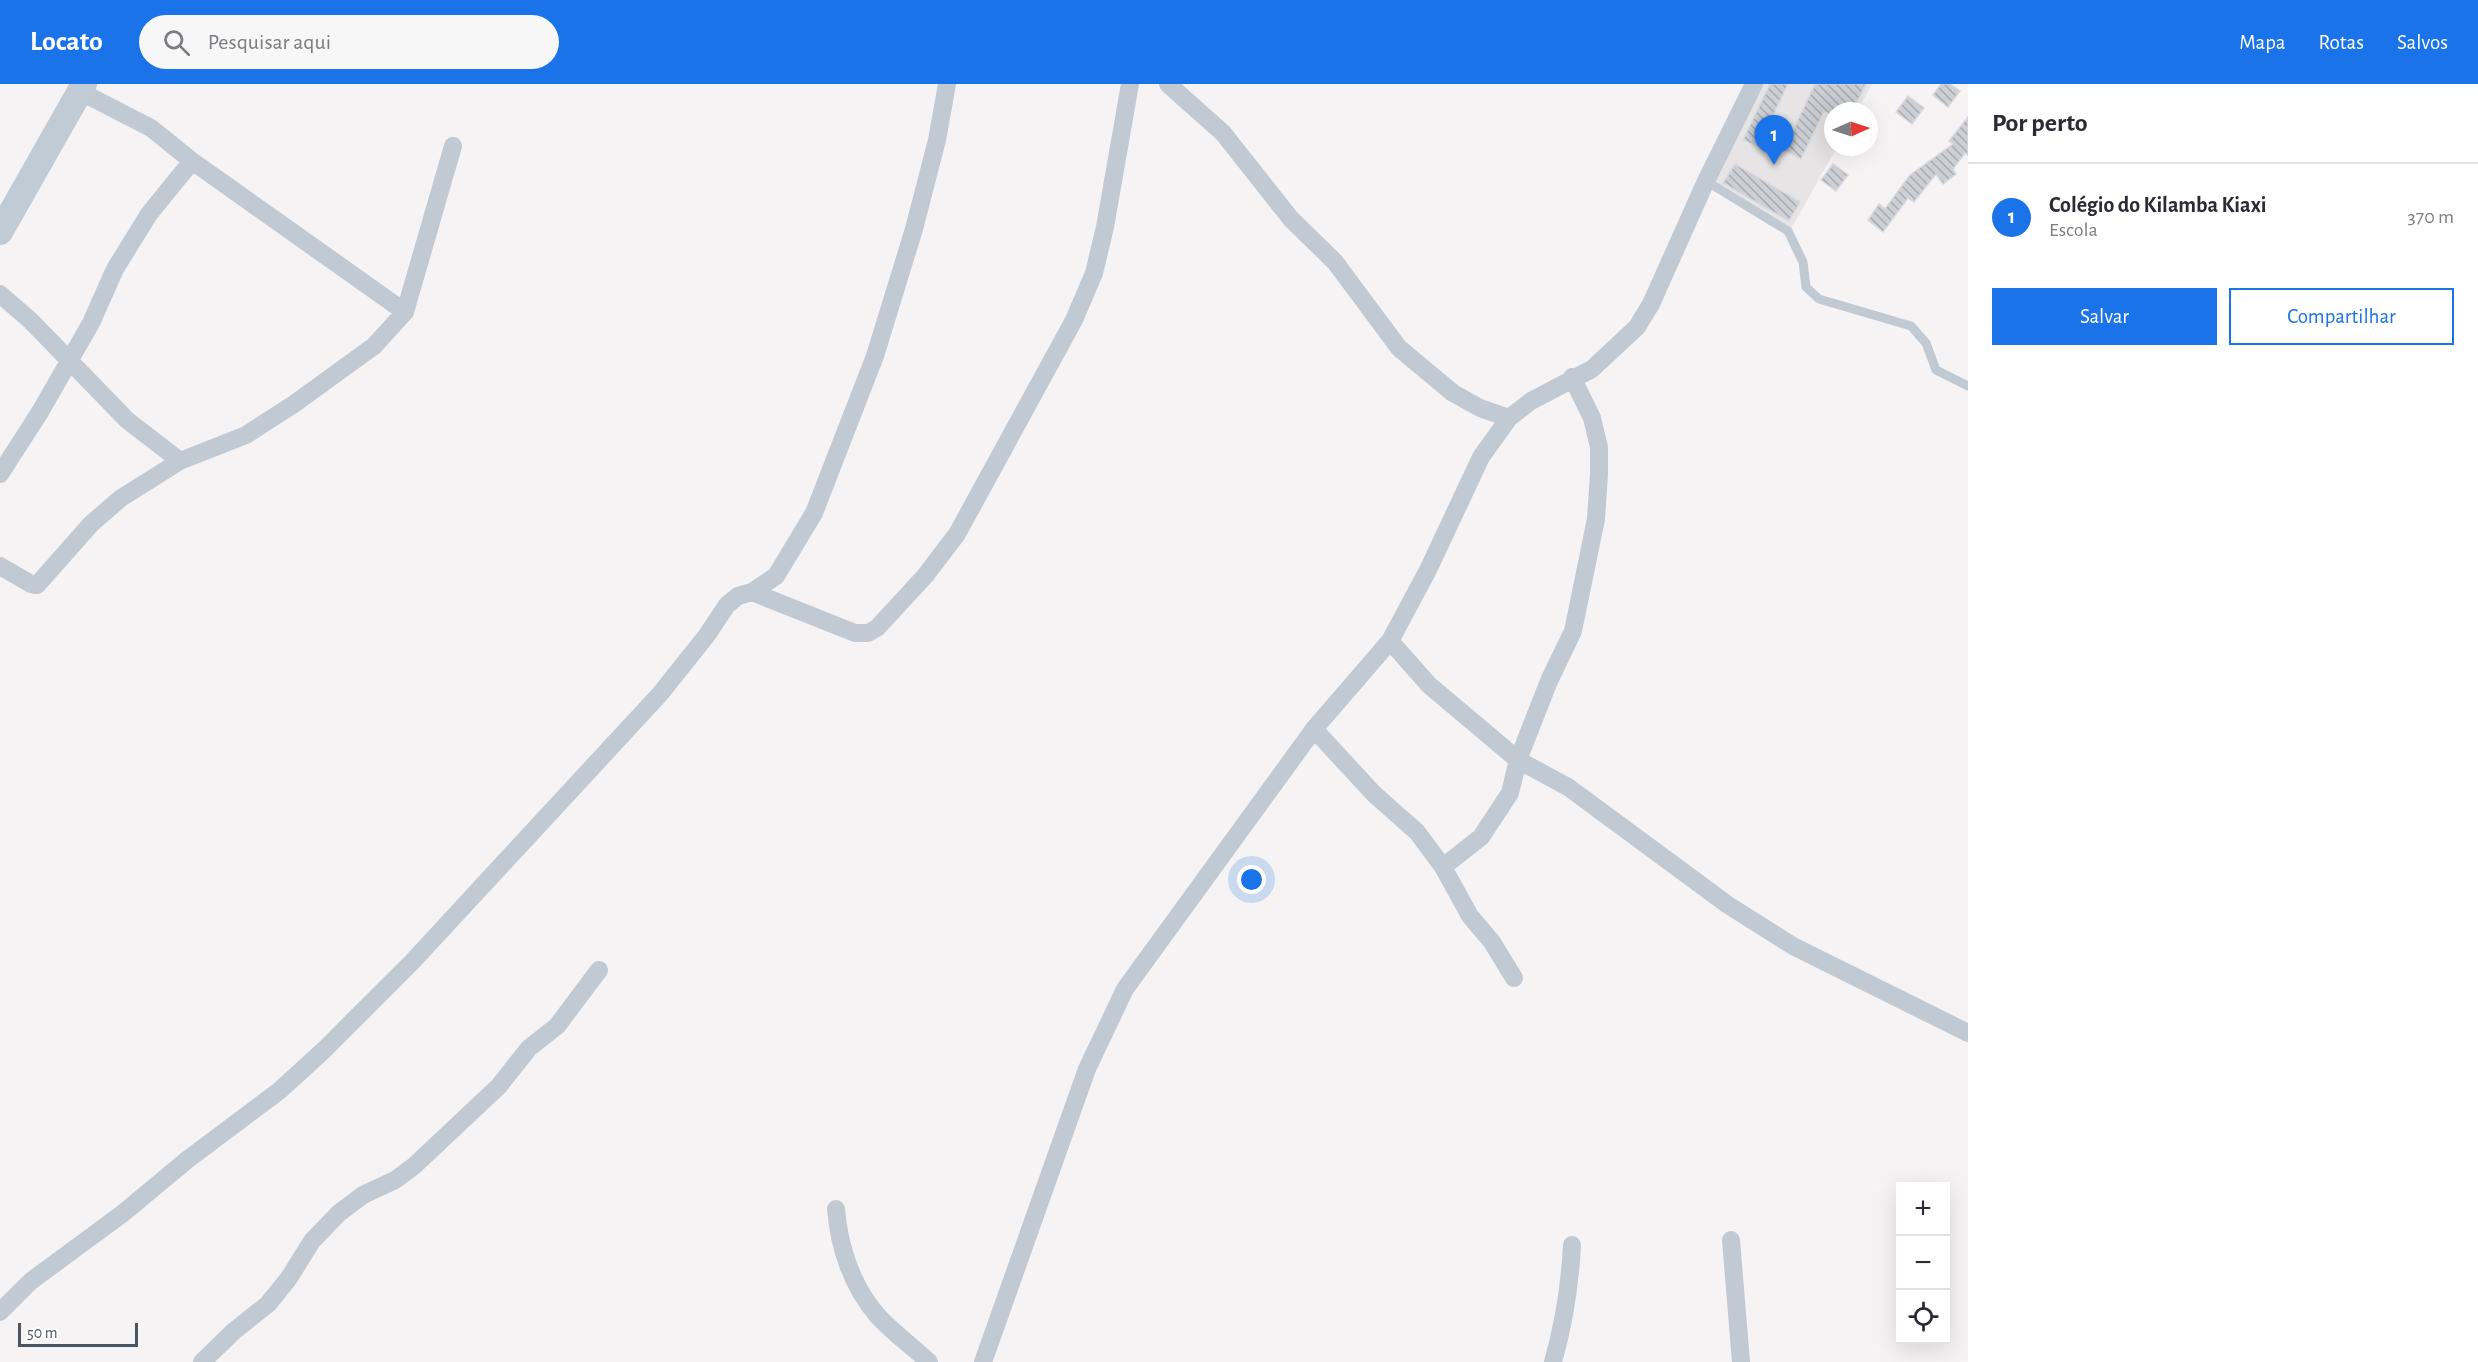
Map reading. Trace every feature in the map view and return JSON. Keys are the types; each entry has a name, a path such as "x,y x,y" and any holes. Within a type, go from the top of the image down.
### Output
{"street":[{"path":"0,1312 31,1281 122,1214 187,1160 279,1091 324,1050 412,962 660,694 707,635 727,604 738,596 752,592 776,576 814,513 875,356 905,263 937,140 947,84"},
{"path":"752,592 855,633 868,633 888,618 925,576 957,534 1074,320 1094,273 1105,227 1130,84"},
{"path":"1168,84 1223,133 1291,219 1335,262 1399,348 1453,393 1480,408 1509,418"},
{"path":"983,1362 1087,1069 1125,989 1314,729 1390,641 1428,570 1481,457 1509,418 1572,377 1592,369 1637,327 1651,304 1706,180 1754,84"},
{"path":"3,216 82,88 151,128 192,161 405,312"},
{"path":"0,566 31,584 37,585 91,524 121,498 180,461 246,435 294,404 374,346 405,312 453,146"},
{"path":"0,474 40,412 92,322 116,269 144,223 192,161"},
{"path":"0,294 31,321 127,420 180,461"},
{"path":"1443,867 1481,837 1510,793 1518,760 1549,681 1573,631 1596,519 1599,447 1592,418 1572,377"},
{"path":"1390,641 1429,685 1518,760 1568,787 1728,905 1793,946 1905,1004 1968,1033"},
{"path":"1314,729 1374,794 1417,832 1443,867 1470,916 1492,942 1514,978"},
{"path":"202,1362 234,1331 268,1304 289,1278 312,1241 339,1213 363,1195 396,1180 414,1166 499,1086 529,1048 557,1026 599,970"},
{"path":"836,1209 838,1236 854,1280 877,1316 928,1362"},
{"path":"1731,1240 1741,1362"},
{"path":"1553,1362 1570,1285 1572,1245"}],"lane":[{"path":"1706,180 1788,231 1803,262 1806,287 1819,299 1911,326 1926,343 1936,370 1968,386"}],"shaded area":[{"path":"1761,84 1872,84 1862,102 1824,102 1824,156 1832,156 1791,229 1713,182"}],"building":[{"path":"1770,84 1788,84 1758,147 1743,140"},
{"path":"1815,84 1866,84 1857,102 1824,102 1824,111 1801,159 1784,150"},
{"path":"1941,84 1950,84 1960,91 1948,107 1933,95"},
{"path":"1908,96 1924,108 1912,124 1896,112"},
{"path":"1968,117 1968,155 1965,153 1953,169 1956,174 1943,184 1936,174 1914,202 1908,198 1883,232 1868,220 1879,204 1885,209 1910,175 1953,144 1949,141"},
{"path":"1735,164 1800,202 1789,221 1723,183"},
{"path":"1833,164 1848,175 1836,191 1821,180"}],"place":[{"name":"Colégio do Kilamba Kiaxi","path":"1774,165"}]}
